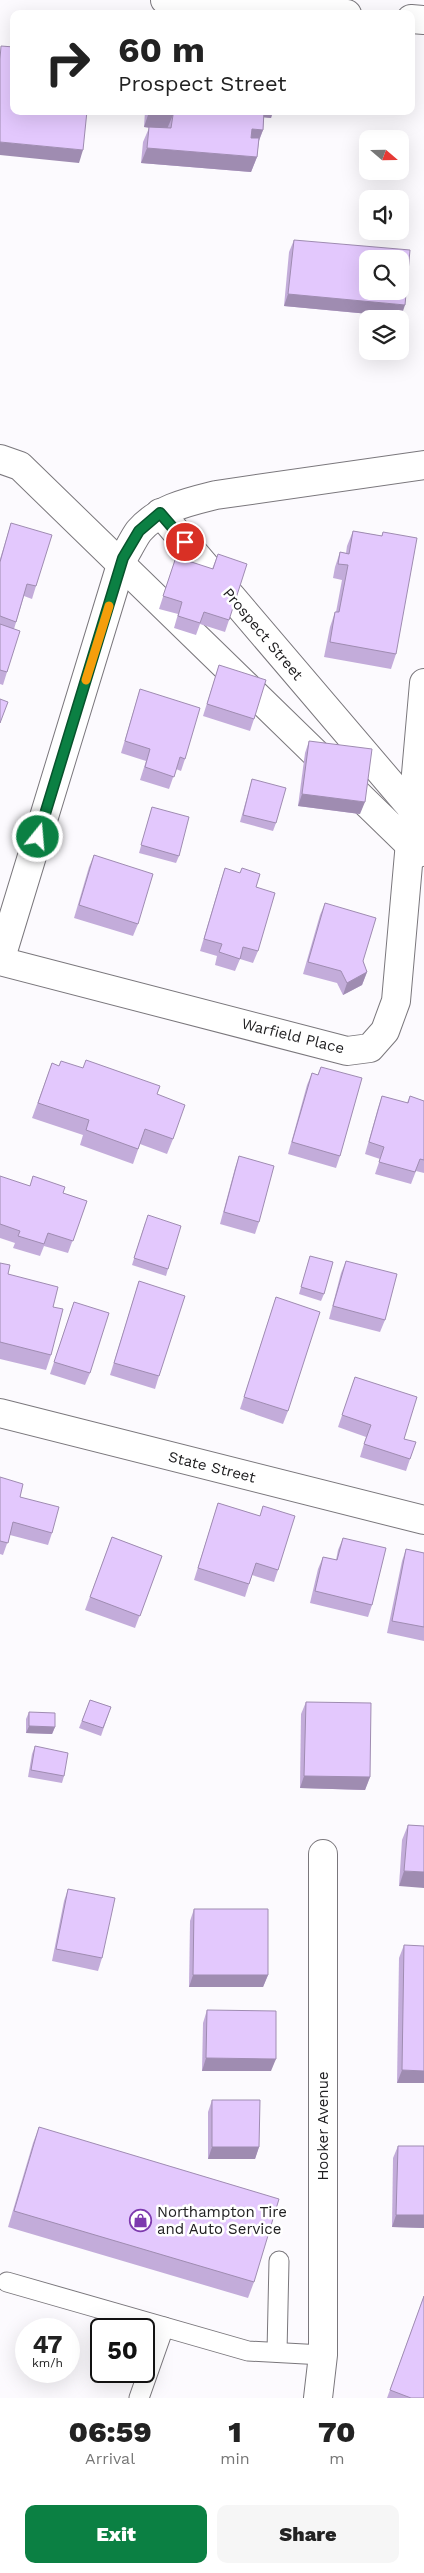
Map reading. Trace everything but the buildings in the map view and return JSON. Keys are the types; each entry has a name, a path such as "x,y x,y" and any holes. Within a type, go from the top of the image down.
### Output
{"street":[{"path":"165,0 295,10"},
{"path":"0,459 20,466 424,859"},
{"path":"0,961 5,929 123,558 139,531 160,513 183,503 216,495 424,465"},
{"name":"Prospect Street","path":"160,513 424,823"},
{"name":"Warfield Place","path":"0,961 347,1051 370,1048 385,1032 396,1001 424,683"},
{"name":"State Street","path":"0,1413 424,1520"},
{"name":"Hooker Avenue","path":"318,2398 323,2355 323,1854"}],"lane":[{"path":"277,2352 279,2260"},
{"path":"7,2282 248,2351 323,2355"},
{"path":"139,2398 164,2327"}],"slow traffic":[{"path":"86,680 109,606"}],"place":[{"name":"Northampton Tire and Auto Service","path":"141,2221"}],"route":[{"path":"38,837 123,558 139,531 160,513 185,542"}]}
